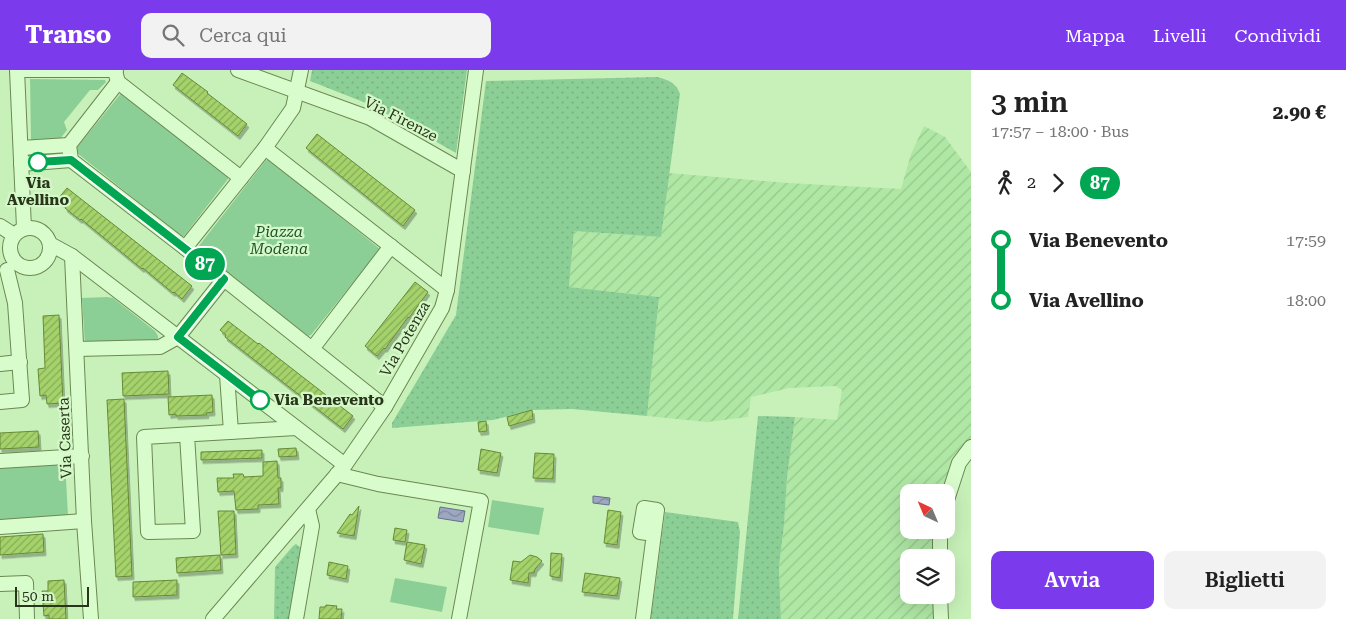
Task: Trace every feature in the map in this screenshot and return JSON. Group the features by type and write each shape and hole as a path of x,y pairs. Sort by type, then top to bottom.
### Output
{"street":[{"path":"0,402 22,400 15,303 7,267 10,248 19,232 21,148 17,70 117,74 242,178"},
{"name":"Via Firenze","path":"238,70 370,118 463,170"},
{"path":"185,248 242,178 293,108 301,70"},
{"name":"Via Potenza","path":"213,619 341,469 384,407 442,308 447,290 476,70"},
{"path":"71,160 69,145 117,74"},
{"path":"21,148 69,145"},
{"path":"265,148 447,290"},
{"path":"21,164 71,160 185,248 384,407"},
{"path":"0,226 19,232 38,229 44,232 50,244 72,256 228,375 296,428 341,469 378,484 481,501 459,619"},
{"path":"7,267 26,268 39,266 48,257 50,244"},
{"path":"312,349 391,246"},
{"name":"Via Caserta","path":"72,256 84,521 91,619"},
{"path":"77,349 160,347 178,337 224,279"},
{"path":"0,364 20,362"},
{"path":"228,375 231,432"},
{"path":"188,435 193,531 148,532 144,438 231,432 296,428"},
{"path":"952,484 959,463 971,447"},
{"path":"0,461 82,456"},
{"path":"296,619 312,526 308,509"},
{"path":"0,527 84,521"},
{"path":"643,619 654,534"},
{"path":"0,584 26,583 27,619"},
{"path":"940,604 941,619"}],"green space":[{"path":"312,70 467,70 456,153 371,105 310,81"},
{"path":"657,77 674,84 680,94 661,237 574,231 569,287 659,297 647,416 572,409 532,410 493,420 392,428 392,423 456,315 486,81"},
{"path":"30,79 105,80 106,82 98,90 90,90 64,122 67,130 60,139 31,140"},
{"name":"Piazza Modena","path":"122,92 229,177 184,236 181,236 75,150"},
{"path":"924,126 945,137 971,172 971,438 953,460 946,484 900,484 900,539 935,539 935,549 900,549 900,604 936,604 936,619 781,619 779,567 795,417 837,420 842,390 836,386 789,388 751,397 748,417 707,422 647,416 659,297 569,287 574,231 661,237 669,173 788,183 901,189 911,154"},
{"name":"Piazza Modena","path":"266,160 270,160 380,249 311,335 308,336 198,250 198,247"},
{"path":"82,298 113,298 155,331 158,339 154,342 85,345"},
{"path":"758,416 795,417 779,567 781,619 738,619"},
{"path":"65,461 68,516 0,520 0,464"},
{"path":"492,500 544,508 539,535 488,527"},
{"path":"665,512 738,522 740,532 733,619 651,619"},
{"path":"296,544 301,548 289,619 274,619 275,567"},
{"path":"395,578 447,587 442,612 390,602"}],"water":[{"path":"593,496 610,498 609,505 593,503"},
{"path":"440,507 465,511 463,522 438,518"}],"building":[{"path":"182,73 247,124 238,136 173,85"},
{"path":"317,134 415,210 403,226 306,148"},
{"path":"67,188 192,286 182,299 65,208 66,206 57,200"},
{"path":"415,282 428,292 385,349 377,356 365,346"},
{"path":"59,315 63,403 47,404 46,395 40,396 38,369 45,368 43,316"},
{"path":"228,321 353,416 343,429 225,337 226,335 220,330"},
{"path":"168,371 169,394 123,396 122,373"},
{"path":"212,395 213,412 206,413 207,415 169,415 168,397"},
{"path":"124,399 132,576 116,577 107,400"},
{"path":"532,410 533,419 509,426 507,417"},
{"path":"486,421 487,431 479,432 478,422"},
{"path":"38,431 39,447 0,449 0,433"},
{"path":"296,448 297,456 279,457 278,449"},
{"path":"481,449 501,453 497,473 478,470"},
{"path":"262,450 262,458 201,460 201,452"},
{"path":"535,453 554,454 553,479 533,478"},
{"path":"277,461 278,478 281,478 281,488 278,488 279,504 258,505 258,509 236,510 234,491 218,492 217,478 234,478 233,474 243,474 244,477 263,476 263,462"},
{"path":"359,506 354,536 337,533 350,514 352,515"},
{"path":"608,510 621,512 617,545 604,543"},
{"path":"218,511 234,511 236,554 221,555"},
{"path":"395,528 407,530 405,542 393,540"},
{"path":"43,534 44,552 0,555 0,537"},
{"path":"407,542 425,545 421,564 404,560"},
{"path":"551,553 562,554 560,578 550,576"},
{"path":"220,555 221,570 177,573 176,558"},
{"path":"530,555 542,561 534,573 529,573 528,583 510,580 513,561 521,562"},
{"path":"329,562 348,566 346,579 327,575"},
{"path":"585,573 620,578 617,596 582,592"},
{"path":"64,580 66,619 49,619 49,615 44,616 42,591 48,591 48,581"},
{"path":"177,580 177,595 133,597 133,582"},
{"path":"326,605 337,606 336,609 342,609 341,619 319,619 320,607 325,607"}],"bus line":[{"name":"87","path":"38,162 71,160 224,279 178,337 260,400"}],"place":[{"name":"Via Avellino","path":"38,162"},
{"name":"Via Benevento","path":"260,400"}]}
